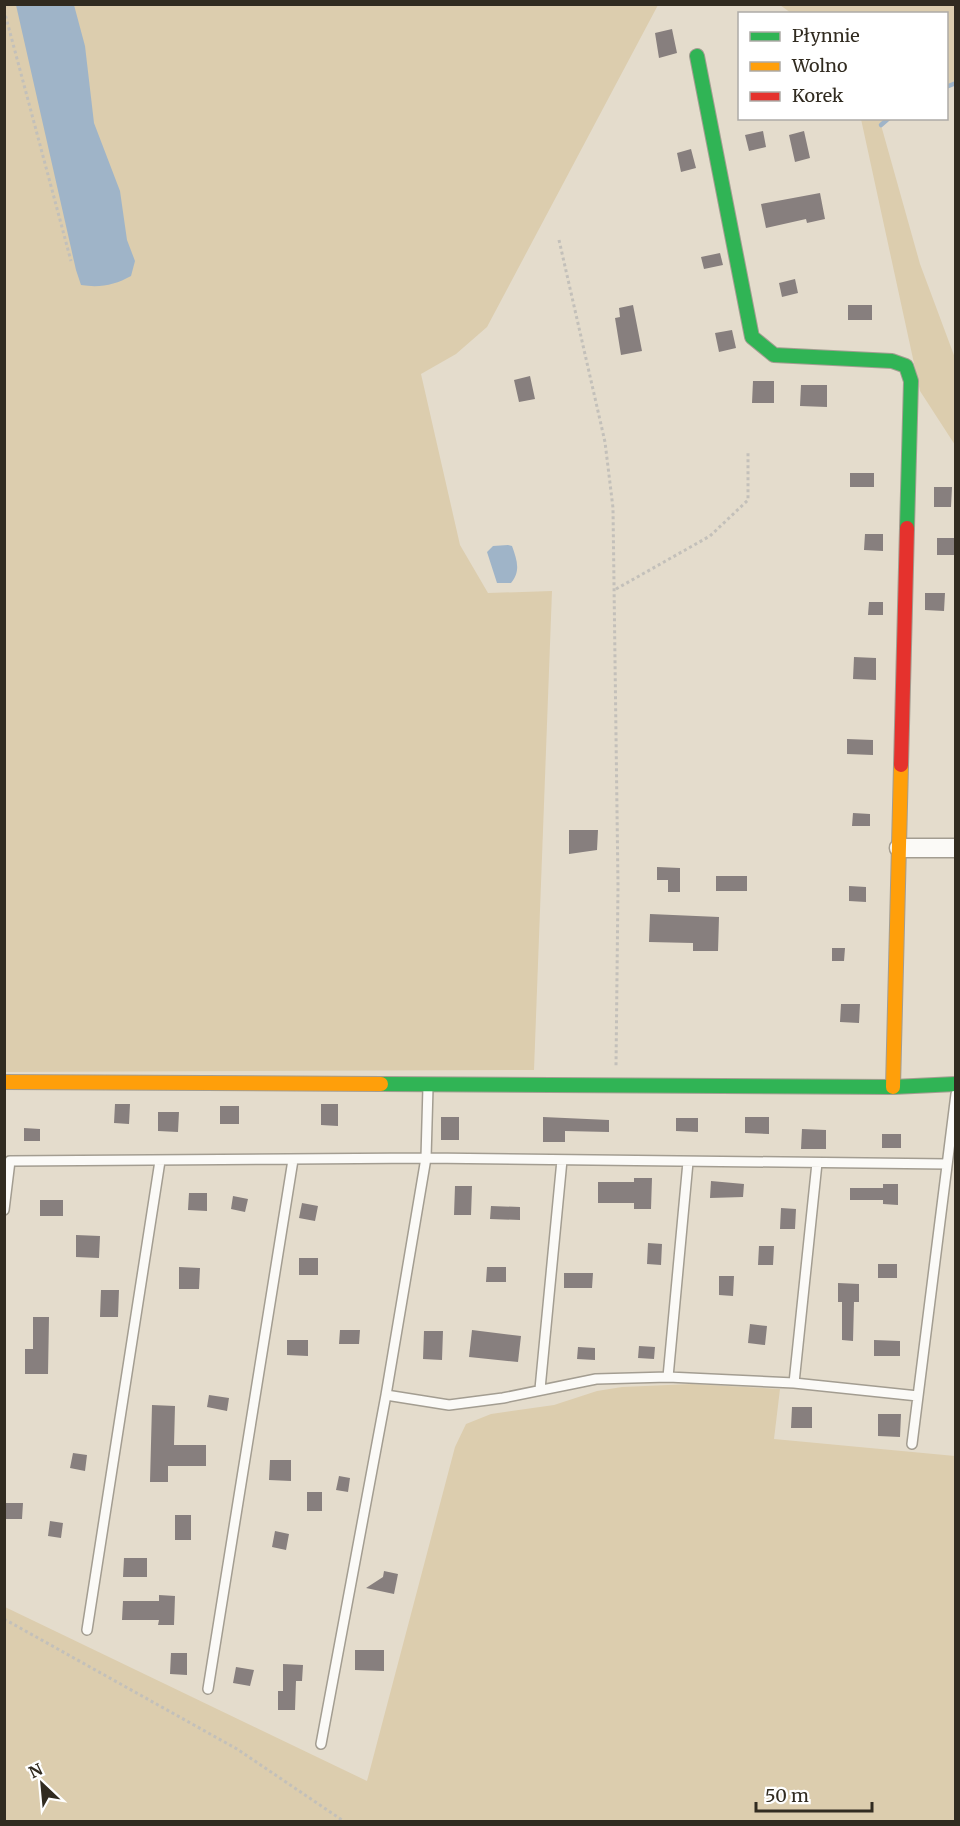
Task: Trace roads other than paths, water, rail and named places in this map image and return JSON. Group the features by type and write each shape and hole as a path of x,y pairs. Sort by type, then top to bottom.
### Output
{"street":[{"path":"697,56 752,337 774,355 892,361 906,366 911,381 893,1087"},
{"path":"899,848 956,848"},
{"path":"4,1082 150,1080 428,1085 615,1084 893,1087 956,1084"}],"lane":[{"path":"321,1744 386,1395 426,1158 428,1085"},
{"path":"912,1444 956,1094"},
{"path":"4,1210 9,1161 426,1158 947,1164"},
{"path":"208,1689 293,1160"},
{"path":"87,1630 160,1161"},
{"path":"540,1389 562,1161"},
{"path":"669,1377 688,1162"},
{"path":"794,1383 817,1163"},
{"path":"386,1395 449,1405 503,1398 596,1379 669,1377 794,1383 918,1396"}],"water":[{"path":"16,5 74,5 85,46 94,123 120,191 127,240 135,261 131,276 119,282 101,286 81,285"},
{"path":"493,546 512,546 515,556 516,574 511,583 497,583 487,552"}],"waterway":[{"path":"948,86 956,83"},
{"path":"881,125 887,120"}]}
